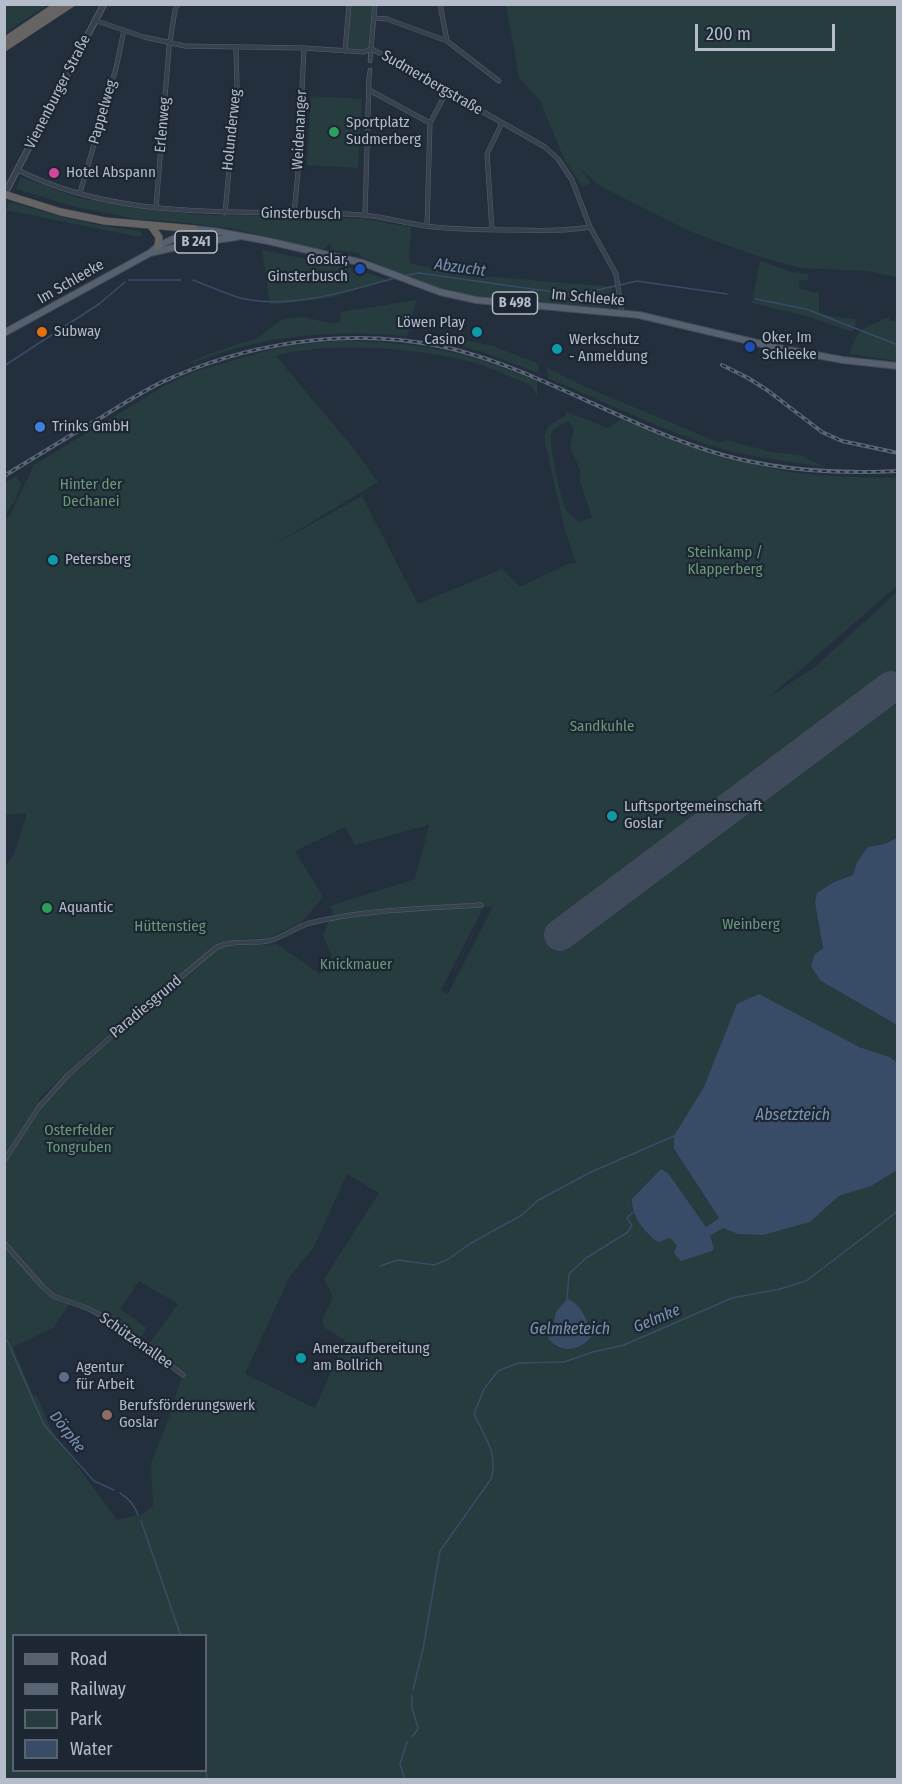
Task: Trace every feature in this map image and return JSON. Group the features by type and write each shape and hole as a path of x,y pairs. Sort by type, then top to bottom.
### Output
{"highway":[{"path":"4,41 59,4"},
{"path":"4,48 71,4"},
{"path":"4,195 61,212 105,221 194,229"},
{"path":"151,226 159,237 158,246"}],"main road":[{"name":"Im Schleeke","path":"4,333 150,253 158,246 194,229 244,236 348,260 440,292 476,300 656,318 783,349 843,360 897,366"},
{"name":"Im Schleeke","path":"150,253 194,243 244,236"}],"street":[{"name":"Vienenburger Straße","path":"4,195 104,4"},
{"name":"Erlenweg","path":"156,207 170,44 178,4"},
{"path":"345,51 349,4"},
{"path":"370,61 375,4"},
{"path":"440,4 447,41"},
{"path":"374,18 387,19 447,41 499,81"},
{"name":"Sudmerbergstraße","path":"94,20 170,44 364,52 370,49 447,91 546,147 558,159 572,180 590,227 618,280 622,313"},
{"name":"Pappelweg","path":"80,193 116,68 124,30"},
{"name":"Holunderweg","path":"225,213 237,85 236,47"},
{"name":"Weidenanger","path":"294,213 304,48"},
{"path":"365,215 370,70"},
{"path":"369,90 430,123"},
{"path":"427,226 430,123 447,91"},
{"path":"492,230 487,154 502,123"},
{"name":"Ginsterbusch","path":"18,170 98,198 200,212 365,215 427,226 492,230 572,230 590,227"},
{"name":"Paradiesgrund","path":"4,1161 39,1107 68,1075 212,950 229,943 271,940 305,925 351,915 394,909 481,904"},
{"name":"Schützenallee","path":"4,1243 53,1296 89,1309 108,1319 183,1375"}],"green space":[{"path":"5,4 47,4 47,5 5,33"},
{"path":"350,5 374,5 369,50 346,48"},
{"path":"506,5 897,5 897,277 867,271 802,268 757,256 689,231 623,198 597,184 579,167 591,183 583,187 565,161 540,101 519,77"},
{"name":"Sportplatz Sudmerberg","path":"311,96 362,99 358,168 307,165"},
{"path":"21,177 79,198 149,209 199,215 365,219 411,227 409,260 412,264 472,275 612,287 615,302 611,308 461,294 402,275 360,256 359,253 331,250 331,243 323,250 235,229 136,219 75,207 16,189"},
{"path":"9,202 70,219 141,231 142,235 139,237 6,210"},
{"path":"262,250 356,269 389,280 329,298 270,305"},
{"path":"760,261 792,272 808,274 808,280 800,280 799,289 819,293 819,312 829,316 855,319 856,324 852,332 810,317 752,303"},
{"path":"416,300 407,336 344,334 302,336 261,342 183,366 203,356 257,338 283,319 305,317 328,323 340,322 341,312"},
{"path":"889,317 890,321 897,321 897,361 849,354 859,333"},
{"path":"450,337 493,346 539,364 538,373 486,353 448,342"},
{"path":"335,341 390,343 427,347 463,355 537,381 537,397 532,386 484,366 447,356 398,350 320,349 276,356 354,449 378,482 270,547 362,496 418,604 502,569 520,587 570,563 576,563 565,530 544,438 548,426 564,417 567,412 608,428 621,419 715,454 789,472 897,478 897,586 769,697 815,667 897,592 897,838 884,844 868,847 857,862 853,875 834,882 815,903 823,948 815,954 821,981 897,1025 897,1063 890,1057 859,1047 704,1087 674,1150 719,1218 706,1227 668,1173 631,1206 649,1236 670,1238 678,1245 714,1248 710,1236 723,1227 738,1234 810,1222 839,1196 870,1186 897,1170 897,1779 5,1779 4,868 14,854 27,813 5,815 4,519 9,517 34,465 166,385 197,371 287,346","holes":["569,421 574,430 570,447 580,470 580,482 592,517 580,522 566,510 561,496 551,440 552,432","429,825 415,879 330,906 334,915 323,936 332,956 320,974 277,944 230,946 223,943 242,939 268,938 301,923 323,897 295,851 345,827 355,845","493,906 448,995 441,990 483,908","205,956 69,1077 41,1108 39,1099 96,1045","347,1174 379,1193 324,1279 333,1297 322,1320 325,1328 345,1340 315,1408 245,1374 290,1276 314,1247","139,1281 178,1304 146,1348 183,1373 151,1463 153,1506 142,1514 117,1520 51,1430 13,1347 53,1328 72,1301 107,1318 139,1341 147,1328 120,1309","553,1322 589,1328 593,1335 565,1349 555,1347 549,1338"]},
{"path":"547,368 581,385 720,443 727,440 771,452 800,455 825,467 746,454 700,442 548,378"},
{"path":"16,476 21,484 15,501 5,514 5,483"}],"water":[{"path":"897,838 897,1025 821,981 811,966 815,954 823,948 815,903 817,893 834,882 853,875 857,862 868,847 884,844"},
{"name":"Absetzteich","path":"759,994 859,1047 890,1057 897,1063 897,1170 871,1186 839,1196 810,1222 763,1235 738,1234 723,1228 710,1236 714,1248 712,1251 681,1261 674,1253 677,1245 670,1238 658,1242 644,1229 636,1218 632,1199 661,1169 668,1173 706,1227 719,1218 674,1149 674,1136 704,1087 737,1004"},
{"name":"Gelmketeich","path":"567,1299 580,1309 593,1335 583,1344 571,1349 559,1347 548,1338 552,1332 556,1312"}],"waterway":[{"name":"Abzucht","path":"403,276 419,273 575,295 637,281 727,294"},
{"name":"Abzucht","path":"193,280 237,297 275,302 316,298 395,278"},
{"name":"Abzucht","path":"129,280 181,280"},
{"name":"Abzucht","path":"4,366 99,304 125,282"},
{"name":"Abzucht","path":"756,299 806,309 898,345"},
{"path":"380,1266 398,1260 434,1265 447,1260 471,1243 522,1215 537,1201 591,1172 674,1136"},
{"name":"Gelmke","path":"413,1690 423,1649 440,1551 491,1479 492,1453 474,1414 484,1389 498,1371 518,1363 564,1362 624,1345 732,1298 780,1289 806,1281 898,1211"},
{"path":"567,1299 569,1274 586,1258 628,1232 632,1225 627,1218 633,1212"},
{"name":"Dörpke","path":"4,1330 6,1335"},
{"name":"Dörpke","path":"7,1340 44,1425 94,1481 114,1490"},
{"name":"Dörpke","path":"120,1493 131,1502 138,1515"},
{"name":"Dörpke","path":"141,1521 180,1634"},
{"name":"Gelmke","path":"412,1695 412,1707 418,1729 412,1737"},
{"name":"Gelmke","path":"405,1780 400,1764 407,1742"},
{"name":"Dörpke","path":"206,1772 207,1780"}],"runway":[{"path":"560,935 891,687"}],"railway":[{"path":"4,476 145,391 193,369 226,358 296,342 368,338 404,340 439,346 489,360 538,379 652,430 723,455 788,468 854,472 898,471"},
{"path":"722,365 767,390 822,432 842,441 898,453"}],"place":[{"name":"Sportplatz Sudmerberg","path":"334,132"},
{"name":"Hotel Abspann","path":"54,173"},
{"name":"Goslar, Ginsterbusch","path":"360,269"},
{"name":"Subway","path":"42,332"},
{"name":"Löwen Play Casino","path":"477,332"},
{"name":"Oker, Im Schleeke","path":"750,347"},
{"name":"Werkschutz - Anmeldung","path":"557,349"},
{"name":"Trinks GmbH","path":"40,427"},
{"name":"Petersberg","path":"53,560"},
{"name":"Luftsportgemeinschaft Goslar","path":"612,816"},
{"name":"Aquantic","path":"47,908"},
{"name":"Amerzaufbereitung am Bollrich","path":"301,1358"},
{"name":"Agentur für Arbeit","path":"64,1377"},
{"name":"Berufsförderungswerk Goslar","path":"107,1415"}],"park label":[{"name":"Hinter der Dechanei","path":"91,494"},
{"name":"Steinkamp / Klapperberg","path":"725,562"},
{"name":"Sandkuhle","path":"602,727"},
{"name":"Weinberg","path":"751,925"},
{"name":"Hüttenstieg","path":"170,927"},
{"name":"Knickmauer","path":"356,965"},
{"name":"Osterfelder Tongruben","path":"79,1140"}]}
